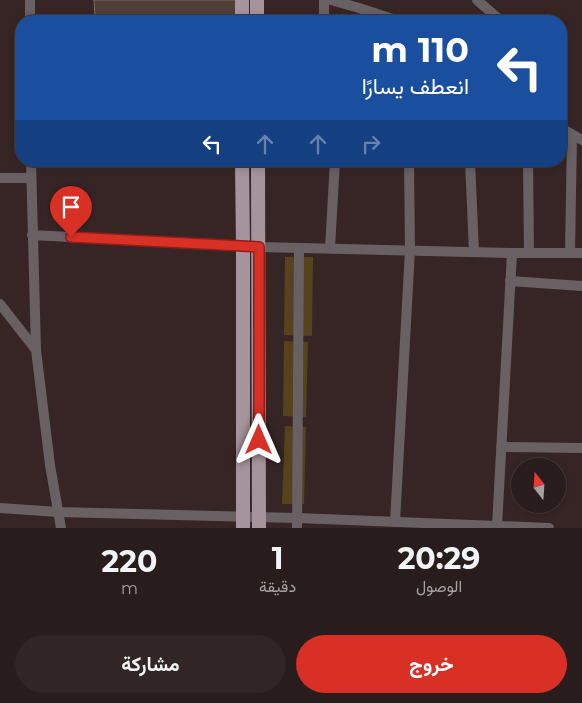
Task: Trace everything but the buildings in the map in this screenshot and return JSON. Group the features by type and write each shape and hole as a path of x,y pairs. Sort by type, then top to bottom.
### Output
{"main road":[{"path":"242,0 242,15"},
{"path":"257,0 257,15"},
{"path":"242,167 244,522"},
{"path":"258,167 259,522"}],"street":[{"path":"30,0 30,15"},
{"path":"324,0 324,15"},
{"path":"331,0 381,15"},
{"path":"477,0 494,15"},
{"path":"567,132 582,140"},
{"path":"570,253 572,135"},
{"path":"31,167 36,350 60,528"},
{"path":"330,248 335,167"},
{"path":"395,522 410,250 409,167"},
{"path":"470,167 474,252"},
{"path":"528,167 529,253"},
{"path":"0,178 30,178"},
{"path":"32,234 259,247 582,253"},
{"path":"298,248 298,523"},
{"path":"497,526 512,253"},
{"path":"510,281 582,286"},
{"path":"0,304 36,350"},
{"path":"501,447 582,448"},
{"path":"0,508 244,522 395,522 549,528"}],"shaded area":[{"path":"285,257 313,257 312,336 284,335"},
{"path":"284,341 308,342 306,417 283,416"},
{"path":"285,426 306,427 304,504 282,504"}],"route":[{"path":"71,237 259,247 259,440"}]}
